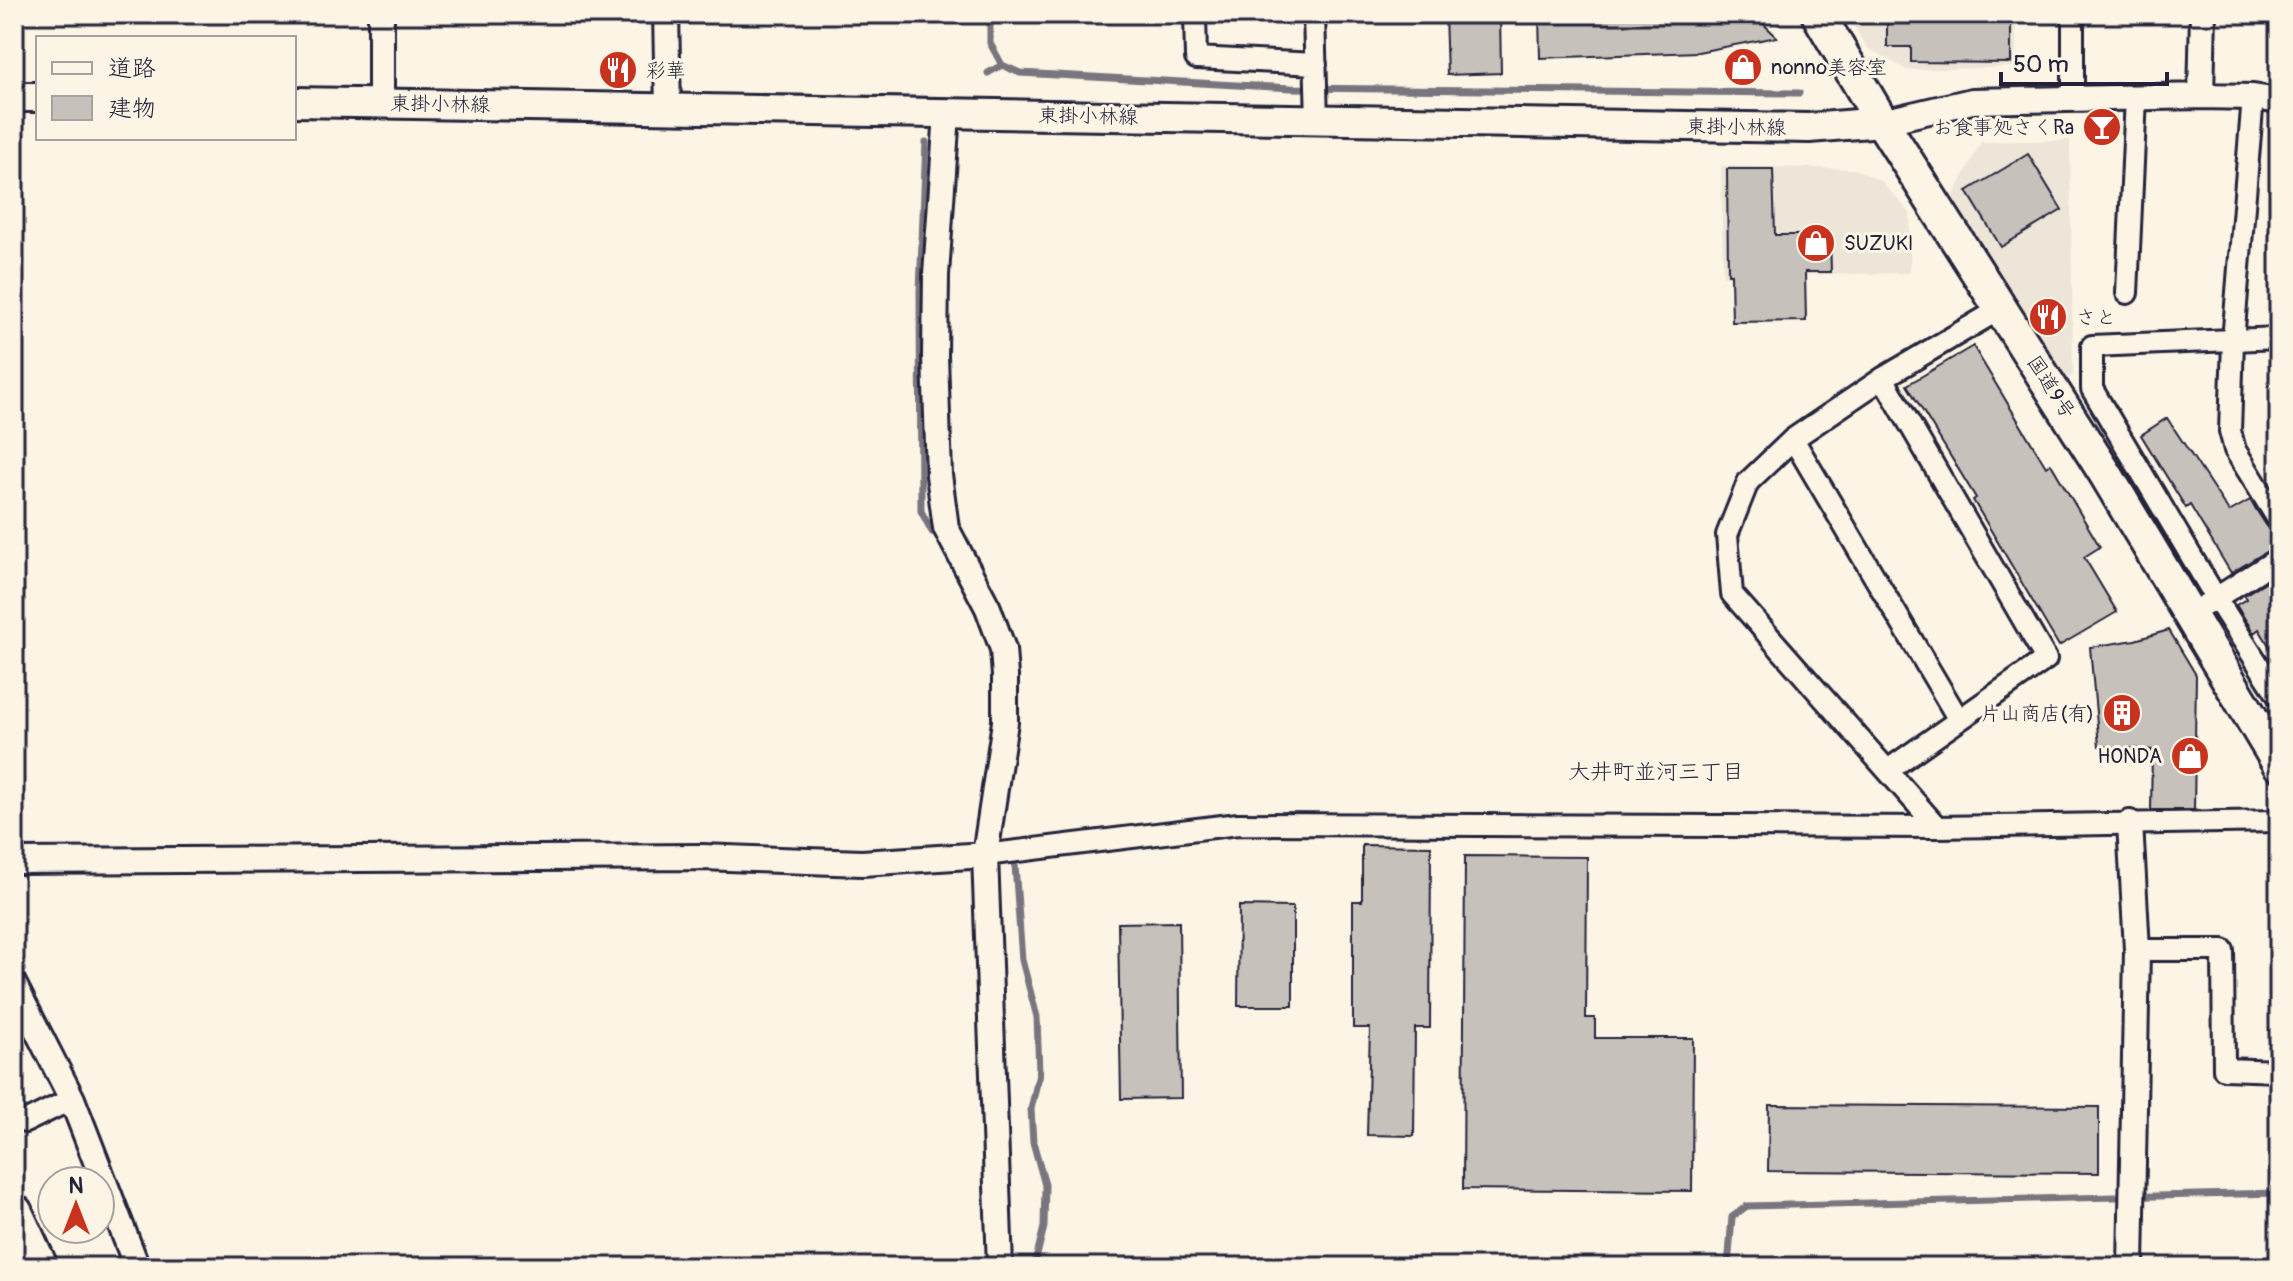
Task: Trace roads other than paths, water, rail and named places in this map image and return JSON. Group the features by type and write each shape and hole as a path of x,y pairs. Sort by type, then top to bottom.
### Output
{"highway":[{"name":"国道9号","path":"1818,14 1882,122 2105,473 2279,764"},
{"path":"14,1213 39,1267"}],"main road":[{"path":"14,97 36,97"},
{"name":"東掛小林線","path":"296,102 1809,128 1882,122"}],"street":[{"path":"381,14 381,103"},
{"path":"666,14 668,109"},
{"path":"1195,14 1196,58 1316,64"},
{"path":"1314,14 1317,121"},
{"path":"2073,14 2073,98"},
{"path":"2201,96 2203,14"},
{"path":"1882,122 1972,101 2201,96 2279,101"},
{"path":"2127,293 2136,97"},
{"path":"2253,97 2233,341 2230,431 2235,450 2279,521"},
{"path":"947,113 936,275 939,475 946,528 988,608 1003,649 1005,676 1005,722 985,855 1000,1267"},
{"path":"1937,827 1732,594 1727,535 1748,482 1793,439 1883,378 2000,309"},
{"path":"2279,338 2092,346 2092,389 2216,598 2279,697"},
{"path":"1883,378 2046,659 1888,770"},
{"path":"1793,439 1959,720"},
{"path":"2189,616 2279,558"},
{"path":"14,861 702,857 862,863 985,855 1238,824 1937,827 2279,821"},
{"path":"2130,823 2137,950 2131,1267"},
{"path":"2137,950 2223,950 2224,1069 2279,1071"},
{"path":"14,985 72,1099 137,1267"},
{"path":"25,1122 72,1099"}],"waterway":[{"path":"990,14 990,43 1002,65 1020,73 1291,88 1799,93"},
{"path":"988,73 1002,65"},
{"path":"926,142 920,291 921,511 932,532"},
{"path":"1015,865 1022,960 1037,1017 1039,1074 1031,1109 1033,1142 1045,1185 1044,1227 1034,1267"},
{"path":"1728,1267 1732,1217 1747,1206 2279,1193"}],"place":[{"name":"nonno美容室","path":"1743,67"},
{"name":"彩華","path":"618,70"},
{"name":"お食事処さくRa","path":"2102,127"},
{"name":"SUZUKI","path":"1816,243"},
{"name":"さと","path":"2048,317"},
{"name":"片山商店(有)","path":"2122,713"},
{"name":"HONDA","path":"2190,756"}],"district":[{"name":"大井町並河三丁目","path":"1656,772"}]}
